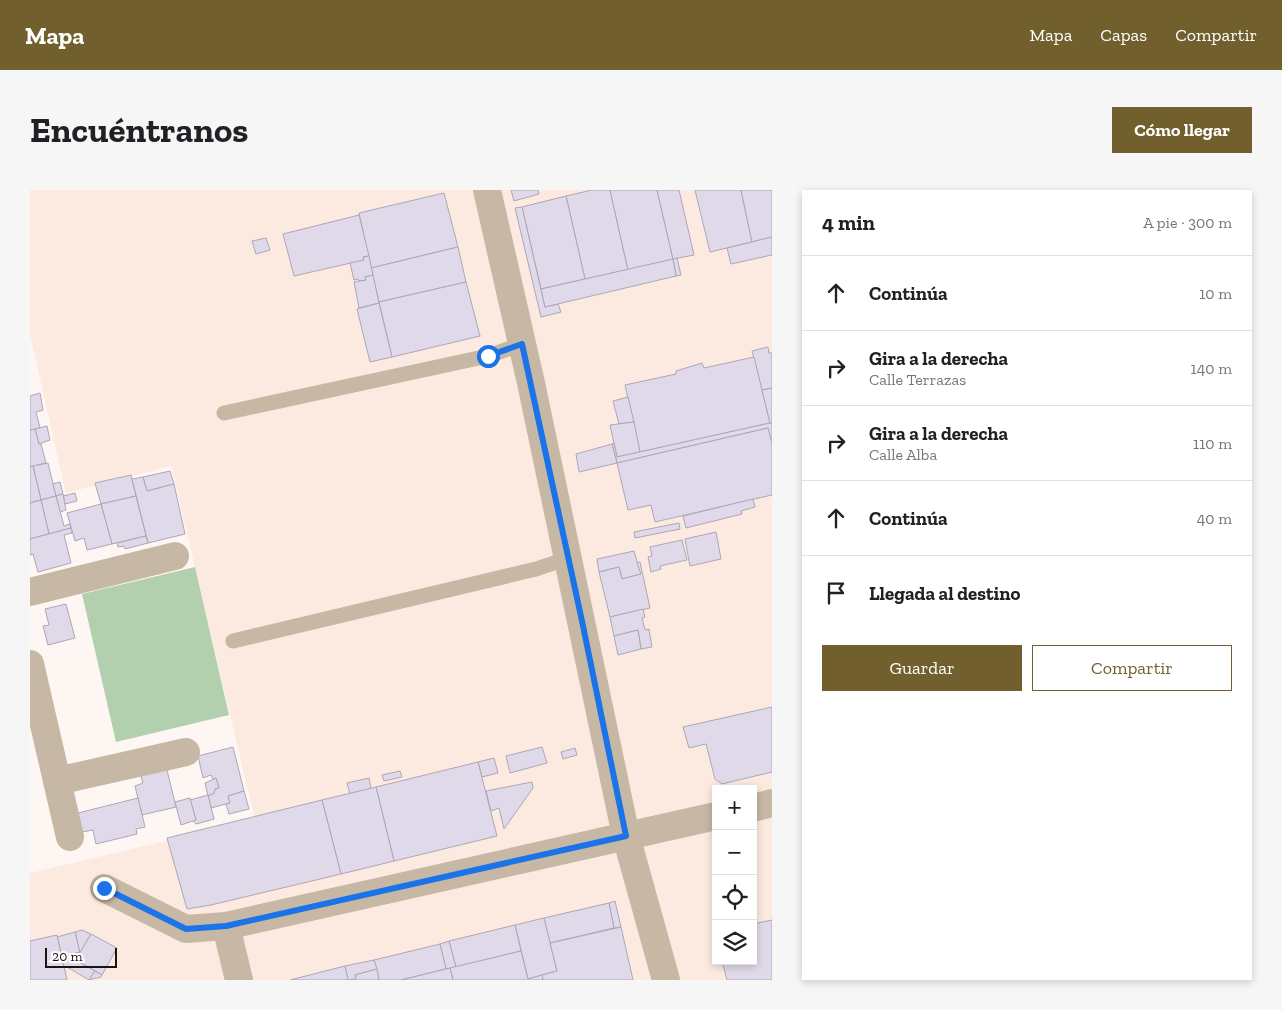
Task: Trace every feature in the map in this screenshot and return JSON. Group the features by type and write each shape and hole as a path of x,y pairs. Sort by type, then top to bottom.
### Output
{"street":[{"path":"487,190 569,558 626,836 666,980"},
{"path":"30,592 175,556"},
{"path":"30,664 70,837"},
{"path":"57,781 186,752"},
{"path":"757,807 772,803"},
{"path":"104,888 186,929 226,926 712,817"},
{"path":"226,926 239,980"}],"lane":[{"path":"224,413 488,356 522,344"},
{"path":"233,641 536,569 569,558"}],"shaded area":[{"path":"30,190 772,190 772,980 30,980 30,873 255,820 171,466 66,493 30,335"}],"green space":[{"path":"195,567 229,715 116,742 82,594"}],"building":[{"path":"511,190 538,190 539,194 514,201"},
{"path":"592,190 610,190 628,270 585,279 566,196"},
{"path":"610,190 657,190 673,259 628,270"},
{"path":"657,190 679,190 694,255 673,259"},
{"path":"695,190 741,190 752,242 710,252"},
{"path":"741,190 772,190 772,237 752,242"},
{"path":"444,193 458,247 371,268 359,213"},
{"path":"566,196 585,279 541,289 522,207"},
{"path":"522,207 545,307 558,304 561,312 541,317 515,208"},
{"path":"359,215 369,256 363,257 364,260 294,276 283,234"},
{"path":"772,237 772,255 731,264 727,248"},
{"path":"266,238 270,250 256,254 252,241"},
{"path":"458,247 466,282 379,302 371,268"},
{"path":"369,256 373,275 365,277 366,280 354,280 350,263 364,260 363,257"},
{"path":"677,258 681,275 676,276 673,259"},
{"path":"673,259 676,276 545,307 541,289"},
{"path":"373,275 379,303 359,308 354,282 366,280 365,277"},
{"path":"466,282 480,336 392,357 379,302"},
{"path":"379,303 392,357 370,362 357,309"},
{"path":"768,347 769,353 772,353 772,388 762,390 752,351"},
{"path":"754,357 770,423 640,452 625,385 676,374 676,371 702,363 704,368"},
{"path":"772,388 772,423 770,423 762,390"},
{"path":"40,393 43,410 36,412 40,428 30,430 30,396"},
{"path":"628,397 634,422 619,424 613,401"},
{"path":"634,422 640,452 617,457 610,425"},
{"path":"772,423 772,443 768,428 617,463 612,444 614,443 617,457"},
{"path":"47,426 50,440 39,444 35,429"},
{"path":"768,428 772,443 772,495 655,522 651,505 628,510 617,463"},
{"path":"35,429 46,463 30,467 30,430"},
{"path":"612,444 617,463 579,472 576,454"},
{"path":"48,463 56,496 41,500 33,466"},
{"path":"33,466 41,500 30,503 30,467"},
{"path":"170,471 174,484 147,491 143,477"},
{"path":"131,475 136,496 101,504 95,483"},
{"path":"143,477 147,491 174,484 185,534 148,543 132,479"},
{"path":"60,482 63,494 56,496 53,484"},
{"path":"75,493 77,501 65,504 63,496"},
{"path":"63,494 66,510 60,512 56,496"},
{"path":"56,496 64,526 70,524 71,528 49,534 41,500"},
{"path":"136,496 146,536 112,544 101,504"},
{"path":"753,499 755,507 741,511 742,514 686,528 683,516"},
{"path":"41,500 49,534 30,539 30,503"},
{"path":"101,504 112,544 87,550 84,538 75,541 67,513"},
{"path":"679,523 680,529 635,538 634,532"},
{"path":"71,528 72,533 64,535 71,563 38,572 33,554 30,555 30,539"},
{"path":"716,532 721,559 690,566 685,539"},
{"path":"146,536 148,543 125,549 124,546 118,547 117,543"},
{"path":"682,540 687,560 660,566 661,569 651,572 648,557 652,556 650,547"},
{"path":"634,551 641,574 622,579 619,567 599,572 597,559"},
{"path":"640,562 650,608 610,617 599,572 619,567 622,579 641,574 637,563"},
{"path":"66,604 75,638 48,645 43,626 49,625 45,609"},
{"path":"643,609 645,617 642,618 645,630 649,629 652,647 641,649 638,630 614,636 610,617"},
{"path":"638,630 641,649 618,655 614,636"},
{"path":"772,707 772,772 722,784 715,779 706,744 689,748 683,727"},
{"path":"233,747 244,791 228,796 230,803 211,808 208,796 214,793 215,789 219,788 216,778 213,779 211,775 203,778 198,756"},
{"path":"542,747 547,763 510,773 506,756"},
{"path":"575,748 577,755 563,759 561,752"},
{"path":"494,758 498,773 482,777 478,762"},
{"path":"478,762 497,836 394,861 376,787"},
{"path":"166,766 176,807 142,815 135,786 143,783 140,773"},
{"path":"400,771 402,777 384,781 382,775"},
{"path":"216,778 219,788 215,789 214,793 208,796 205,783"},
{"path":"369,778 371,789 350,794 347,783"},
{"path":"532,782 533,788 504,829 499,808 491,811 486,791"},
{"path":"376,787 394,861 341,874 322,800"},
{"path":"244,791 249,809 229,814 226,804 230,803 228,796"},
{"path":"208,795 214,819 196,824 193,821 196,820 190,800"},
{"path":"138,798 145,827 136,829 137,834 96,844 93,830 82,832 78,813"},
{"path":"190,798 196,820 181,825 175,802"},
{"path":"322,800 341,874 187,909 167,838"},
{"path":"615,901 621,927 614,928 609,903"},
{"path":"609,903 614,928 550,943 544,918"},
{"path":"544,918 557,971 528,979 515,925"},
{"path":"772,920 772,980 727,980 723,965 757,965 757,923"},
{"path":"515,925 521,951 456,967 449,941"},
{"path":"621,927 633,980 543,980 542,975 557,971 550,943"},
{"path":"82,930 91,934 80,953 75,932"},
{"path":"75,932 80,953 62,957 57,937"},
{"path":"91,934 117,948 102,975 81,963 79,954"},
{"path":"57,935 67,980 30,980 30,941"},
{"path":"449,941 456,967 446,969 440,944"},
{"path":"440,944 446,969 401,980 379,980 374,960"},
{"path":"521,951 528,979 542,975 543,980 453,980 450,968"},
{"path":"79,952 81,963 95,971 89,980 67,967 64,968 62,957"},
{"path":"374,960 377,969 355,975 356,979 348,980 345,966"},
{"path":"345,966 348,980 290,980"},
{"path":"450,968 453,980 401,980 446,969"},
{"path":"377,969 379,980 352,980 356,979 355,975"},
{"path":"95,971 102,975 101,977 89,980"}],"route":[{"path":"104,888 186,929 226,926 626,836 522,344 488,356"}]}
